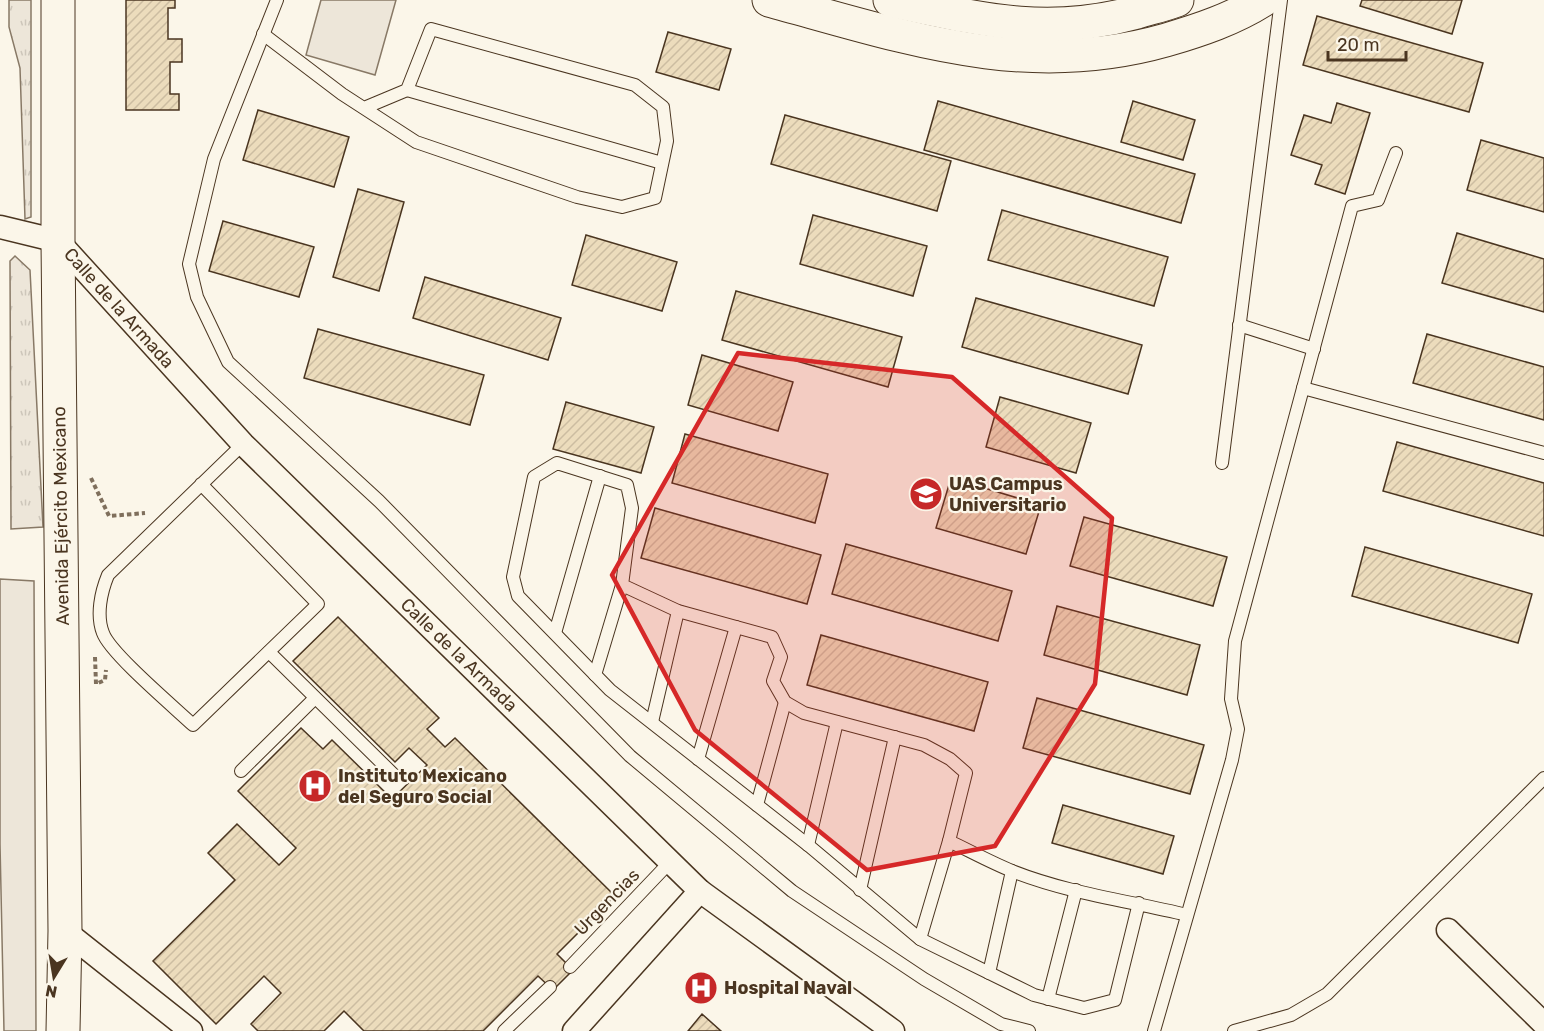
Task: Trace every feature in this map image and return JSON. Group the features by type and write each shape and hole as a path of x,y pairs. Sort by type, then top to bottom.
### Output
{"main road":[{"name":"Avenida Ejército Mexicano","path":"58,0 58,241 65,931 63,1031"},
{"path":"769,0 924,42 996,55 1058,58 1130,50 1152,44 1240,14 1263,0"},
{"path":"890,0 991,22 1050,26 1106,20 1177,0"}],"street":[{"path":"0,227 58,241"},
{"name":"Calle de la Armada","path":"58,241 243,444 700,891 893,1031"},
{"path":"574,1031 700,891"},
{"path":"1448,930 1544,1024"},
{"path":"65,931 191,1031"}],"lane":[{"path":"277,0 213,159 189,264 197,297 228,362 379,501 630,756 792,891 924,980 1001,1024 1029,1031"},
{"path":"1222,463 1281,0"},
{"path":"263,34 364,108 416,142 577,197 622,207 655,198 667,141 663,107 634,85 431,29 407,90"},
{"path":"364,108 407,90 662,163"},
{"path":"1154,1031 1232,760 1238,729 1231,699 1235,641 1352,206 1378,200 1396,153"},
{"path":"1239,325 1314,349"},
{"path":"1303,388 1544,453"},
{"path":"201,484 318,604 193,725 115,651 103,635 100,605 108,574 201,484 243,444"},
{"path":"595,675 622,585 632,508 627,485 557,463 534,477 513,578 518,596 595,675 808,845 920,939 1034,995 1084,1008 1115,1000 1139,903"},
{"path":"555,633 600,476"},
{"path":"622,585 678,611 772,637 781,657 773,681 785,702 804,712 924,745 950,759 966,773 920,939"},
{"path":"652,722 678,611"},
{"path":"698,759 736,627"},
{"path":"269,652 314,699 393,774"},
{"path":"241,771 314,699"},
{"path":"757,805 785,702"},
{"path":"808,845 837,722"},
{"path":"860,890 895,737"},
{"path":"1234,1031 1291,1015 1328,994 1544,778"},
{"path":"949,841 1012,871 1076,890 1187,915"},
{"name":"Urgencias","path":"570,967 670,862"},
{"path":"989,973 1012,871"},
{"path":"1048,999 1076,890"},
{"path":"504,1031 550,987"}],"path":[{"path":"90,477 109,516 125,513 170,514"}],"highlighted area":[{"path":"738,353 952,377 1112,518 1095,684 995,846 867,870 695,730 612,575"}],"green space":[{"path":"9,0 31,0 31,217 25,219 20,68 9,27"},
{"path":"321,0 396,0 375,75 306,55"},
{"path":"15,256 30,270 43,527 11,529 10,261"},
{"path":"0,579 34,581 36,1031 4,1031 0,844"}],"building":[{"path":"126,0 175,0 175,8 168,8 168,39 182,39 182,62 170,62 170,94 179,94 179,110 126,110"},
{"path":"1362,0 1462,0 1452,34 1360,6"},
{"path":"1317,16 1483,63 1469,112 1303,65"},
{"path":"668,32 731,49 719,90 656,72"},
{"path":"938,101 1195,174 1181,223 924,150"},
{"path":"1133,101 1195,120 1183,160 1121,142"},
{"path":"1337,103 1370,113 1345,194 1315,184 1322,165 1291,155 1304,115 1331,123"},
{"path":"258,110 349,137 334,187 243,160"},
{"path":"785,115 951,161 937,211 771,164"},
{"path":"1481,140 1544,158 1544,212 1467,190"},
{"path":"358,189 404,202 379,291 333,277"},
{"path":"1002,210 1168,257 1154,306 988,260"},
{"path":"813,215 927,246 913,296 800,264"},
{"path":"223,221 314,247 299,297 209,271"},
{"path":"1457,233 1544,259 1544,312 1442,283"},
{"path":"586,235 677,262 662,311 572,285"},
{"path":"425,277 561,318 548,360 413,318"},
{"path":"736,291 902,337 888,387 722,340"},
{"path":"976,298 1142,345 1128,394 962,347"},
{"path":"318,329 484,375 470,425 304,378"},
{"path":"1427,334 1544,367 1544,420 1413,383"},
{"path":"702,355 793,382 778,431 688,405"},
{"path":"1000,397 1091,423 1076,473 986,447"},
{"path":"566,402 654,427 641,473 553,449"},
{"path":"685,434 828,474 815,523 672,483"},
{"path":"1397,442 1544,483 1544,536 1383,491"},
{"path":"951,478 1041,505 1026,554 936,528"},
{"path":"655,508 821,555 807,604 641,558"},
{"path":"1084,517 1227,557 1213,606 1070,566"},
{"path":"846,544 1012,591 998,641 832,594"},
{"path":"1365,547 1532,594 1518,643 1352,596"},
{"path":"1057,606 1200,645 1187,695 1044,655"},
{"path":"338,617 439,718 427,729 445,747 455,738 615,896 557,954 573,970 553,990 538,976 483,1031 364,1031 344,1011 324,1031 258,1031 251,1024 281,993 264,976 216,1024 153,961 235,880 208,853 237,824 279,865 296,848 238,791 301,728 323,749 332,740 392,799 427,765 409,748 395,762 293,661"},
{"path":"821,635 988,682 974,731 807,685"},
{"path":"1037,698 1204,745 1190,794 1023,748"},
{"path":"1063,805 1174,836 1163,874 1052,843"},
{"path":"702,1014 721,1031 688,1031"}],"place":[{"name":"UAS Campus Universitario","path":"926,494"},
{"name":"Instituto Mexicano del Seguro Social","path":"315,786"},
{"name":"Hospital Naval","path":"701,988"}]}
